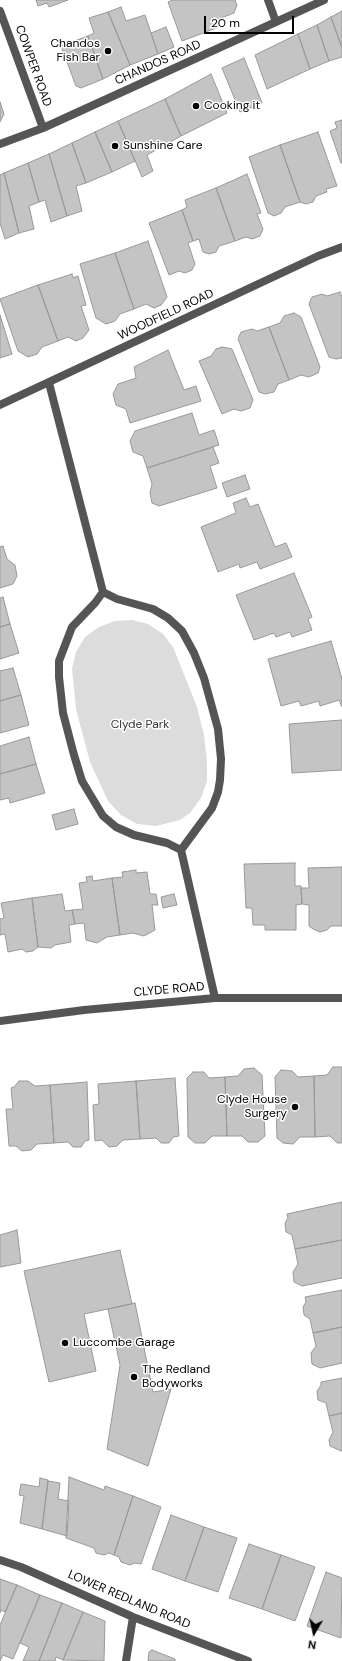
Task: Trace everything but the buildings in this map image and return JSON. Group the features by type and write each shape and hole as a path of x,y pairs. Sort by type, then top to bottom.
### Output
{"street":[{"path":"268,0 276,22"},
{"name":"CHANDOS ROAD","path":"0,144 43,128 324,0"},
{"name":"COWPER ROAD","path":"0,11 43,128"},
{"name":"WOODFIELD ROAD","path":"0,405 318,256 342,247"},
{"path":"49,383 103,592 96,603 72,627 59,661 59,677 63,713 74,755 82,780 103,816 116,827 134,835 167,843 181,850"},
{"path":"103,592 153,609 168,618 185,637 194,653 204,678 218,729 221,759 220,780 218,792 212,808 181,850 215,998"},
{"name":"CLYDE ROAD","path":"0,1021 84,1010 215,998 342,998"},
{"name":"LOWER REDLAND ROAD","path":"0,1560 21,1567 133,1617 248,1661"},
{"path":"126,1661 133,1617"}],"green space":[{"name":"Clyde Park","path":"132,620 148,624 163,634 173,647 197,707 204,735 207,762 207,781 201,798 190,813 180,820 156,826 137,824 121,815 108,801 90,762 76,709 72,669 76,652 85,637 99,627 115,621"}],"place":[{"name":"Chandos Fish Bar","path":"108,51"},
{"name":"Cooking it","path":"196,106"},
{"name":"Sunshine Care","path":"115,146"},
{"name":"Clyde House Surgery","path":"295,1107"},
{"name":"Luccombe Garage","path":"65,1343"},
{"name":"The Redland Bodyworks","path":"134,1377"}]}
